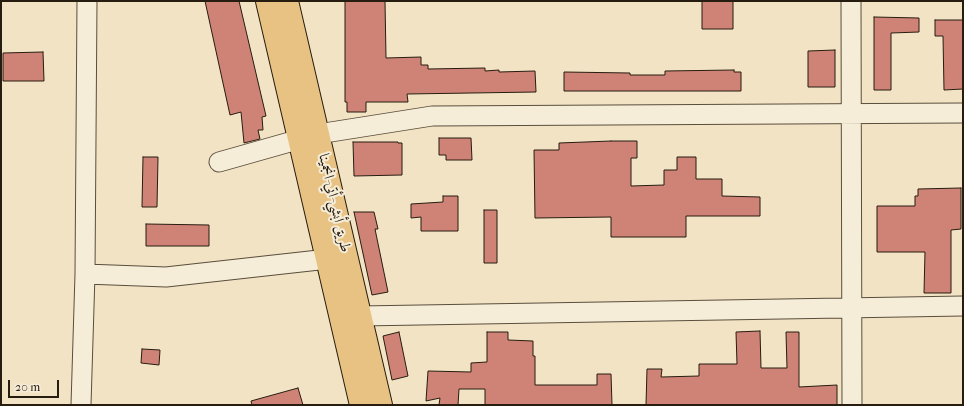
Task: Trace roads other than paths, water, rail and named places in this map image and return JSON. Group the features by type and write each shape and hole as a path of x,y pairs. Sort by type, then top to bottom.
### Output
{"highway":[{"path":"267,1 309,136 328,259 361,405"},
{"name":"طريق أبشي-أتي-انجمينا","path":"287,1 309,136 360,316 381,405"}],"street":[{"path":"81,405 85,274 87,1"},
{"path":"851,1 850,308 852,405"},
{"path":"219,162 309,136 432,116 963,113"},
{"path":"85,274 166,277 328,259"},
{"path":"360,316 963,306"}]}
